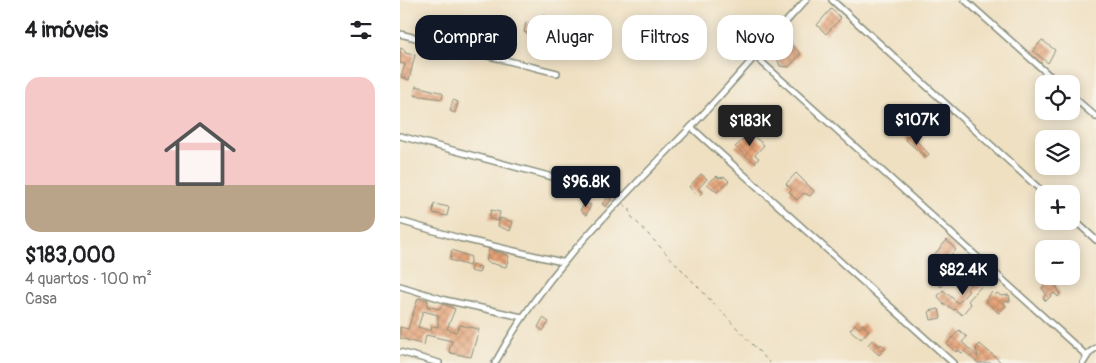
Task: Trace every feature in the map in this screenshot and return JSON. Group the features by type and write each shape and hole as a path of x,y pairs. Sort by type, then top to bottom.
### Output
{"street":[{"path":"792,15 806,0"},
{"path":"832,0 1035,185"},
{"path":"965,0 1049,75"},
{"path":"400,34 557,73"},
{"path":"495,363 522,317 562,262 691,127 751,60"},
{"path":"759,60 1086,356"},
{"path":"1080,103 1096,117"},
{"path":"691,127 953,363"},
{"path":"400,136 623,196"},
{"path":"400,221 459,238 562,262"},
{"path":"1080,225 1096,240"},
{"path":"400,286 445,300 522,317"},
{"path":"1084,363 1086,356 1096,348"},
{"path":"400,352 439,363"}],"path":[{"path":"618,202 630,209 630,215 770,363"}],"building":[{"path":"831,9 841,18 826,34 817,25"},
{"path":"526,22 527,33 524,32"},
{"path":"1042,40 1055,50 1048,63 1033,51"},
{"path":"793,47 801,54 789,67 780,66 778,60 793,60"},
{"path":"400,48 405,50 405,53 415,55 409,80 401,77 405,64 400,63"},
{"path":"416,86 440,92 443,94 442,99 414,95"},
{"path":"453,100 458,102 455,113 450,111"},
{"path":"750,133 764,145 755,155 759,158 755,163 735,147"},
{"path":"910,134 929,154 926,158 905,139"},
{"path":"796,173 814,191 810,196 804,193 797,200 789,192 792,190 786,184"},
{"path":"701,174 707,179 698,189 702,192 699,196 689,187"},
{"path":"717,176 719,178 725,177 729,181 717,192 707,184"},
{"path":"608,197 612,199 606,207 602,204"},
{"path":"585,203 591,205 586,215 580,210"},
{"path":"434,204 449,207 447,216 433,213"},
{"path":"491,210 500,212 498,221 489,219"},
{"path":"500,218 513,222 510,231 498,226"},
{"path":"947,240 956,250 943,262 939,258 937,261 932,257"},
{"path":"489,249 509,256 506,267 486,262"},
{"path":"452,250 471,257 469,266 450,260"},
{"path":"472,265 481,267 479,273 470,271"},
{"path":"932,270 947,281 941,287 928,274"},
{"path":"974,274 986,281 968,301 971,304 962,315 955,309 944,305 938,296 943,290 958,303 969,291 967,289 973,281 970,278"},
{"path":"1044,285 1056,285 1060,294 1058,297 1054,293 1046,301 1043,298 1046,294 1042,288"},
{"path":"992,292 995,295 997,293 1001,296 1009,295 1010,301 1003,302 1006,306 999,313 985,301"},
{"path":"418,298 428,300 427,306 439,309 443,304 455,309 447,329 456,332 460,325 479,329 471,357 451,353 449,351 452,341 426,335 424,345 400,338 400,327 408,329","holes":["423,311 438,315 438,327 432,326 431,331 418,327"]},
{"path":"939,309 941,318 931,320 929,311"},
{"path":"543,318 549,322 543,331 538,327"},
{"path":"855,324 859,328 863,324 869,330 861,339 850,330"},
{"path":"959,330 967,337 962,342 978,357 976,348 980,344 1002,363 978,363 964,351 962,353 958,350 956,352 947,344"},
{"path":"872,340 886,348 879,355 868,345"}]}
